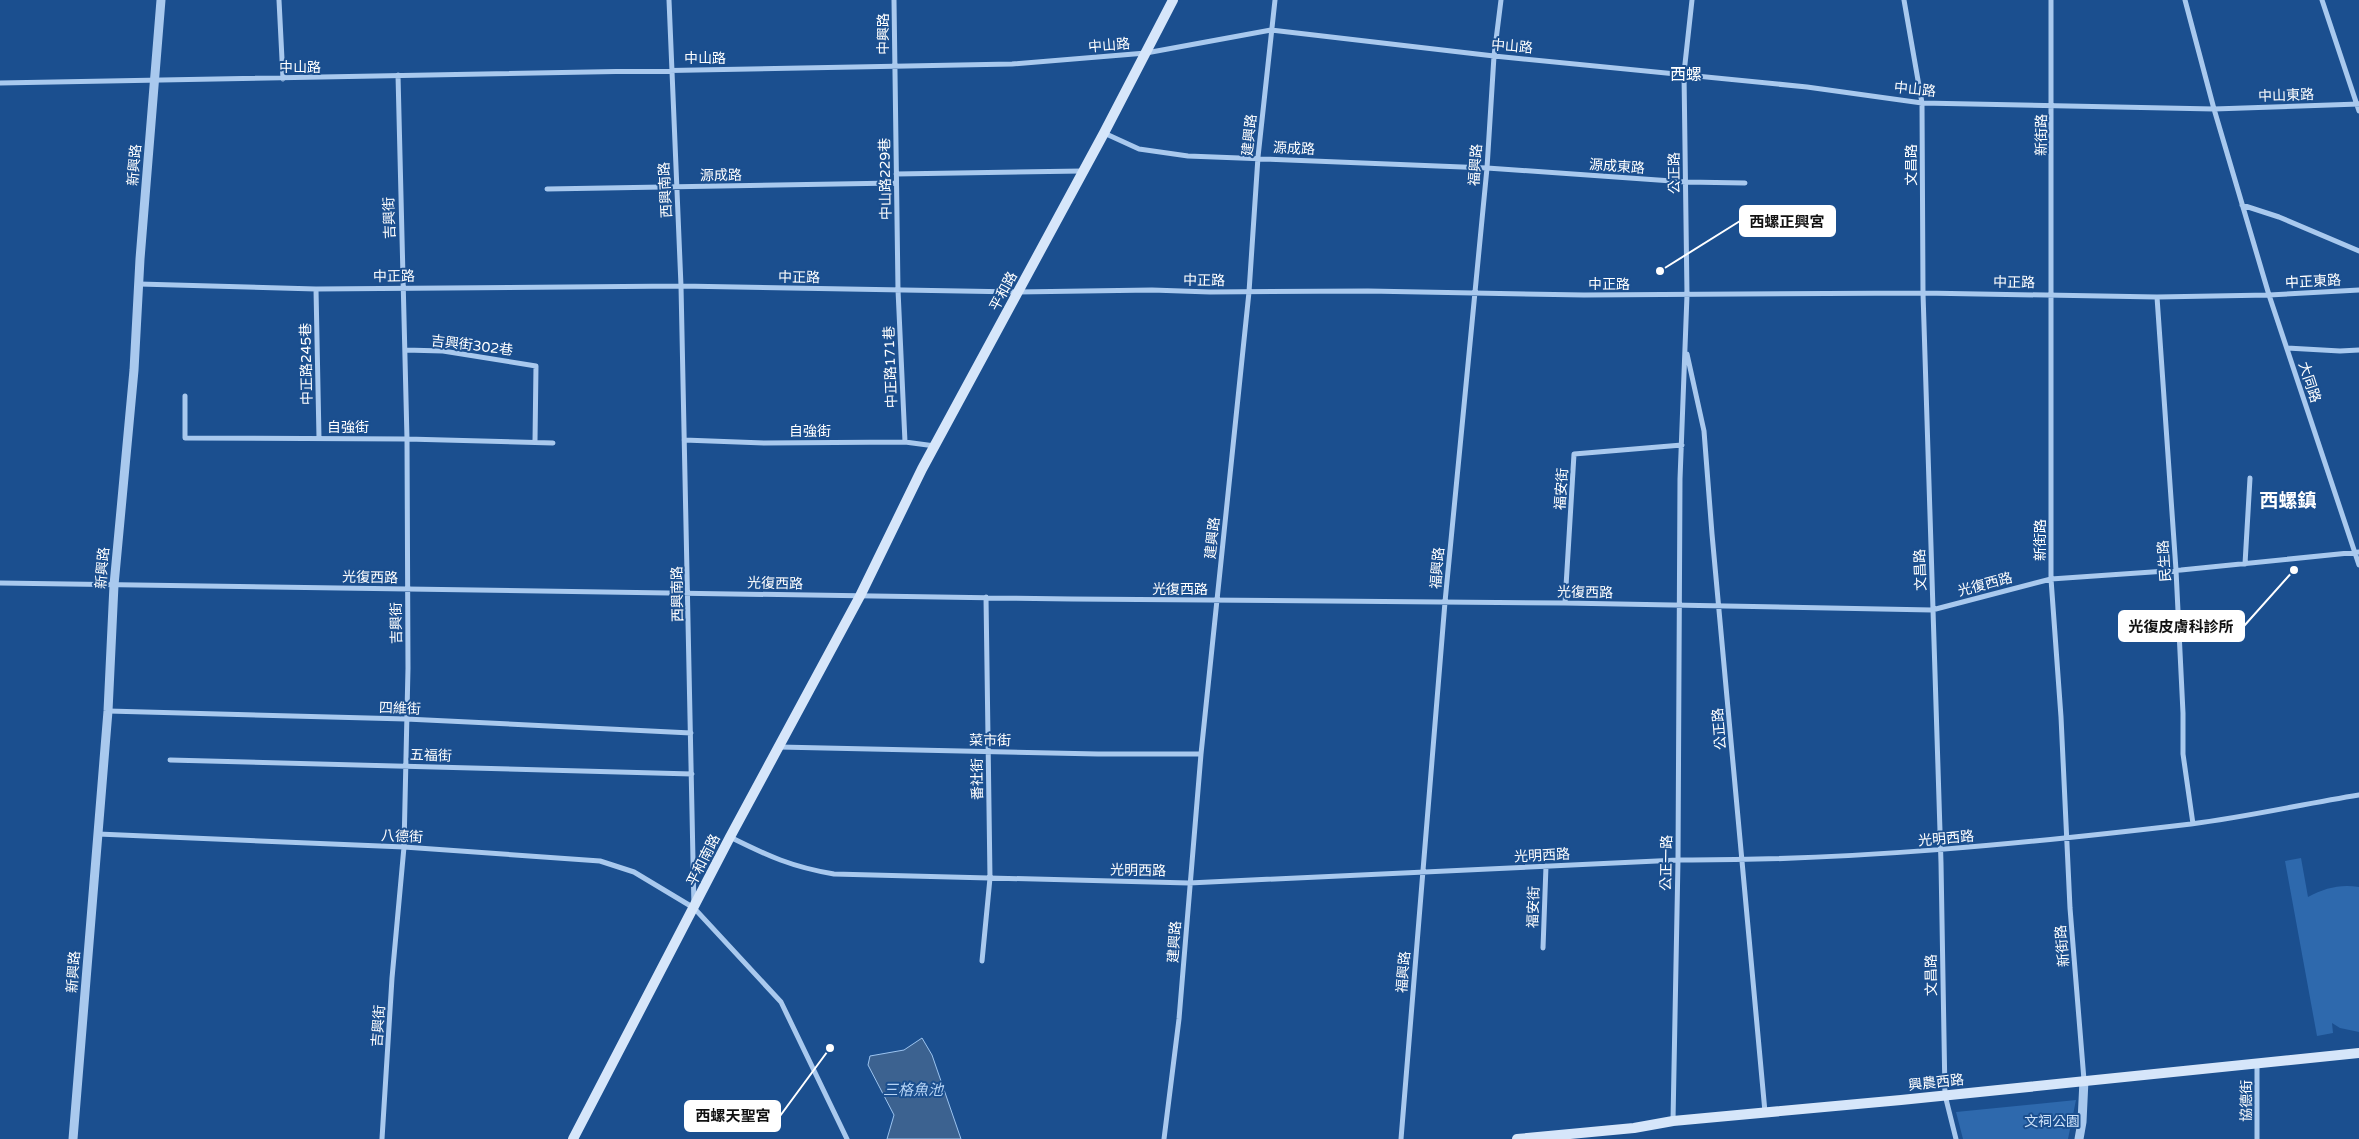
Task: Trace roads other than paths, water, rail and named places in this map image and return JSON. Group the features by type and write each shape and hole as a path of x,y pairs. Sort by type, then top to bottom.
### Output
{"main road":[{"name":"平和路","path":"860,596 922,469 937,446 1173,0"},
{"name":"平和南路","path":"573,1139 730,837 860,596"},
{"name":"興農西路","path":"1517,1139 1634,1128 1672,1121 2257,1064 2359,1052"}],"street":[{"name":"新興路","path":"73,1139 108,711 114,585 134,370 161,0"},
{"path":"279,0 283,79"},
{"name":"西興南路","path":"669,0 681,286 689,594 694,908"},
{"name":"中興路","path":"894,0 894,68"},
{"name":"建興路","path":"1164,1139 1179,1019 1201,754 1249,292 1258,157 1275,0"},
{"name":"福興路","path":"1401,1139 1445,602 1487,168 1494,56 1501,0"},
{"name":"公正路","path":"1680,606 1682,445 1687,295 1684,73 1692,0"},
{"name":"文昌路","path":"1904,0 1922,103 1923,293 1940,851 1945,1095 1954,1138"},
{"name":"新街路","path":"2051,0 2053,106 2050,294 2051,579 2061,717 2065,837 2084,1080"},
{"name":"大同路","path":"2185,0 2214,109 2269,295 2357,552 2359,565"},
{"path":"2322,0 2359,111"},
{"name":"中山路","path":"0,83 155,79 283,79 671,69 894,68 1012,64 1146,53 1272,30 1494,56 1684,73 1922,103 2214,109"},
{"name":"中山路229巷","path":"894,68 898,290"},
{"name":"吉興街","path":"382,1139 392,978 404,847 406,719 407,439 398,75"},
{"name":"中山東路","path":"2214,109 2358,104"},
{"name":"源成路","path":"1104,133 1139,149 1188,156 1258,157 1487,168"},
{"name":"源成東路","path":"1487,168 1686,182 1746,183"},
{"path":"896,174 1083,171"},
{"name":"源成路","path":"547,189 896,183"},
{"path":"2242,205 2279,217 2359,251"},
{"name":"中正路","path":"139,284 316,289 403,286 681,286 1017,292 1687,295 1923,293 2157,297 2269,295"},
{"name":"中正路245巷","path":"316,289 319,438"},
{"name":"中正路171巷","path":"898,290 904,442"},
{"name":"中正東路","path":"2269,295 2359,290"},
{"name":"民生路","path":"2157,297 2176,570 2184,713 2183,754 2193,824"},
{"name":"公正路","path":"1685,345 1704,431 1718,607 1743,860 1764,1112"},
{"path":"2287,348 2340,351 2359,350"},
{"name":"吉興街302巷","path":"404,350 443,351 536,366 535,441"},
{"name":"自強街","path":"185,396 185,438 407,439 535,441 553,443"},
{"name":"自強街","path":"684,440 764,443 904,442 937,446"},
{"name":"福安街","path":"1565,603 1574,454 1682,445"},
{"path":"2246,564 2250,478"},
{"name":"光復西路","path":"0,583 689,594 1565,603 1932,610 2051,579 2246,564 2357,552"},
{"name":"番社街","path":"982,961 990,878 986,597"},
{"name":"公正一路","path":"1672,1121 1678,860 1680,606"},
{"name":"四維街","path":"108,711 406,719 691,733"},
{"name":"菜市街","path":"779,747 1201,754"},
{"name":"五福街","path":"170,760 692,774"},
{"name":"光明西路","path":"730,837 773,858 795,866 834,874 1189,883 1678,860 1743,860 1940,851 2193,824 2359,796"},
{"name":"八德街","path":"97,834 404,847 600,861 634,872 694,908"},
{"name":"福安街","path":"1543,948 1546,866"},
{"path":"694,908 781,1002 847,1139"},
{"name":"協德街","path":"2257,1064 2257,1139"},
{"path":"2079,1139 2082,1122 2084,1080"}],"water":[{"name":"三格魚池","path":"922,1038 932,1055 961,1139 887,1139 894,1115 868,1065 870,1056 904,1050"}],"place":[{"name":"西螺正興宮","path":"1660,271"},
{"name":"光復皮膚科診所","path":"2294,570"},
{"name":"西螺天聖宮","path":"830,1048"}],"district":[{"name":"西螺","path":"1686,74"},
{"name":"西螺鎮","path":"2288,500"}],"park label":[{"name":"文祠公園","path":"2052,1121"}]}
